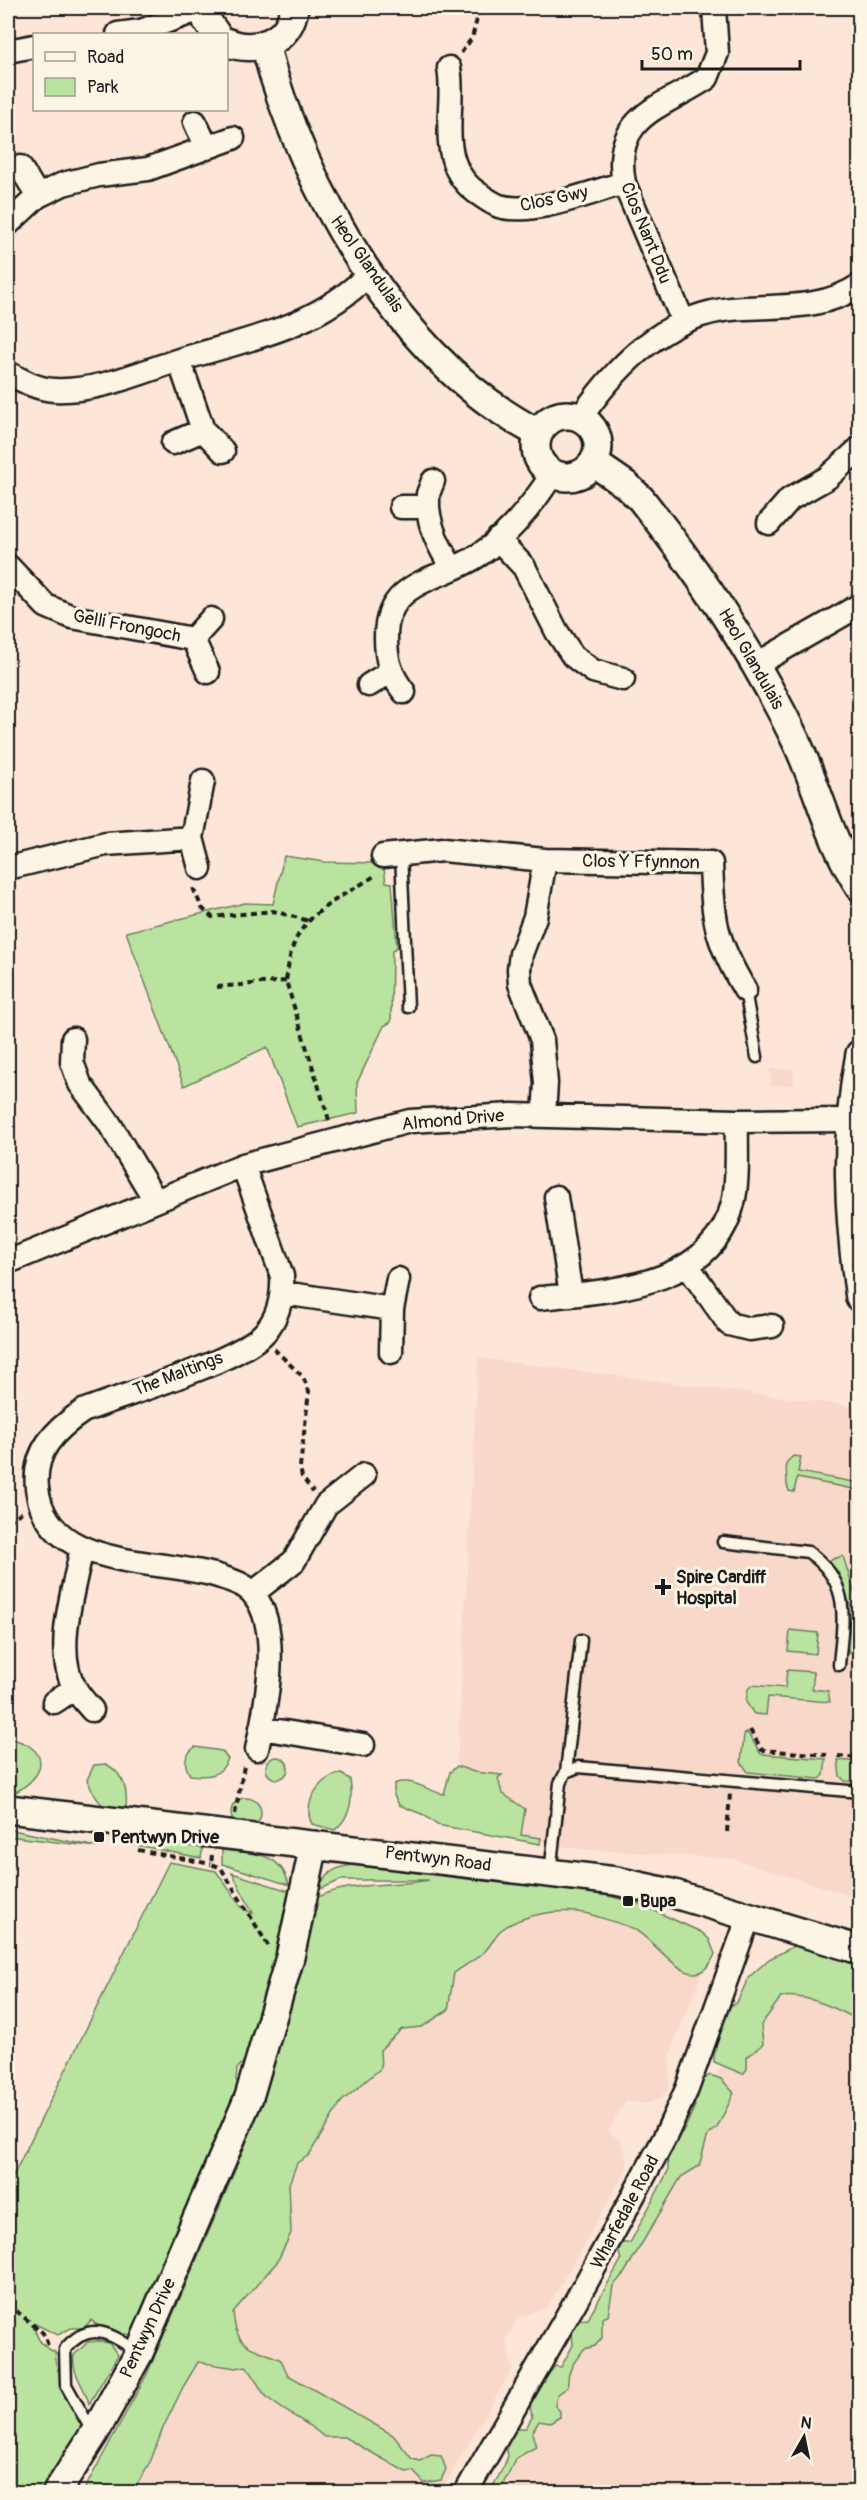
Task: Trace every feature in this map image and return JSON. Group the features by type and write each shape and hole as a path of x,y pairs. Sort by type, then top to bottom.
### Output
{"street":[{"path":"126,33 141,31 203,8 207,21 215,33"},
{"path":"228,42 252,48 265,45 278,38 287,27 294,8"},
{"name":"Clos Nant Ddu","path":"683,321 624,183 621,169 623,147 631,128 641,116 707,78 717,53 714,8"},
{"name":"Heol Glandulais","path":"265,45 290,123 314,180 369,274 427,345 460,379 507,418 538,433"},
{"path":"8,51 33,46"},
{"name":"Clos Gwy","path":"449,68 453,87 451,148 456,167 467,185 484,198 498,206 515,209 533,207 624,183"},
{"path":"195,122 207,148"},
{"path":"8,224 39,196 63,184 99,175 148,169 233,138"},
{"path":"20,167 39,196"},
{"path":"8,372 30,385 66,389 87,387 132,376 278,332 316,313 358,285 369,274"},
{"path":"581,417 628,362 668,328 683,321 706,313 732,309 796,306 858,291"},
{"path":"179,360 202,430 223,451"},
{"path":"560,416 581,417 595,431 599,440 599,450 594,463 580,475 569,477 553,473 540,462 536,450 538,433 548,420 560,416"},
{"path":"172,443 202,430"},
{"path":"769,523 790,499 827,478 860,448"},
{"name":"Heol Glandulais","path":"594,463 626,485 640,499 696,570 757,664 801,752 838,850 860,887"},
{"path":"404,692 390,672 386,652 386,624 395,601 413,586 478,556 498,539 541,492 553,473"},
{"path":"434,482 428,494 429,522 439,547 452,568"},
{"path":"400,507 428,507"},
{"path":"498,539 524,567 557,632 588,680 623,679"},
{"name":"Gelli Frongoch","path":"8,566 46,606 72,617 193,639"},
{"path":"757,664 860,605"},
{"name":"Gelli Frongoch","path":"193,639 211,619"},
{"name":"Gelli Frongoch","path":"193,639 208,672"},
{"path":"369,685 390,672"},
{"path":"200,868 192,838 203,782"},
{"path":"8,868 106,844 192,838"},
{"name":"Clos Y Ffynnon","path":"392,855 443,850 545,860 711,863 714,919 719,941 745,990"},
{"path":"544,1116 546,1083 542,1040 520,984 519,969 521,954 535,917 545,860"},
{"path":"72,1040 72,1062 80,1084 109,1123 155,1200"},
{"path":"860,1054 851,1120 848,1181 860,1298"},
{"name":"Almond Drive","path":"8,1262 243,1165 410,1121 512,1115 737,1121 851,1120"},
{"path":"540,1298 599,1294 629,1288 687,1265 702,1255 718,1238 733,1203 737,1121"},
{"name":"The Maltings","path":"243,1165 280,1264 283,1293 272,1322 250,1345 198,1368 83,1411 60,1427 47,1441 36,1478 39,1502 48,1523 63,1538 81,1548 100,1555 210,1574 241,1585 253,1593"},
{"path":"556,1197 571,1295"},
{"path":"687,1265 729,1324 749,1329 772,1326"},
{"path":"391,1352 392,1309 398,1280"},
{"path":"283,1293 392,1309"},
{"path":"363,1744 259,1739 270,1631 266,1615 253,1593 294,1561 326,1505 364,1475"},
{"path":"81,1548 65,1639 65,1659 75,1688 92,1710"},
{"path":"54,1702 75,1688"},
{"name":"Pentwyn Road","path":"8,1809 627,1883 671,1893 860,1950"},
{"name":"Pentwyn Drive","path":"57,2493 94,2434 139,2353 249,2097 290,1957 314,1845"},
{"name":"Wharfedale Road","path":"466,2493 626,2211 678,2110 749,1916"}],"lane":[{"path":"392,855 408,1007"},
{"path":"745,990 758,1057"},
{"path":"723,1542 808,1552 818,1559 829,1571 843,1598 838,1665"},
{"path":"550,1874 560,1783 566,1772 581,1640"},
{"path":"566,1772 578,1767 860,1792"},
{"path":"94,2434 66,2385 65,2349 76,2336 93,2331 114,2334 139,2353"}],"path":[{"path":"449,68 472,38 480,8"},
{"path":"336,1141 286,981 294,943 309,921 384,869 392,855"},
{"path":"200,868 190,876 202,908 212,917 273,911 309,921"},
{"path":"217,987 286,981"},
{"path":"261,1336 303,1377 309,1391 300,1467 308,1487 326,1505"},
{"path":"750,1730 762,1750 827,1755"},
{"path":"235,1818 246,1755 259,1739"},
{"path":"838,1756 860,1758"},
{"path":"727,1832 730,1790"},
{"path":"212,1849 211,1864 221,1868 272,1953"},
{"path":"8,2304 43,2333 49,2343 50,2355"}],"shaded area":[{"path":"770,1069 793,1069 794,1085 771,1086"},
{"name":"Spire Cardiff Hospital","path":"478,1358 859,1407 859,1896 854,1897 733,1859 580,1849 454,1827"},
{"path":"501,1893 687,1934 703,1970 671,2051 669,2088 659,2099 645,2104 626,2101 608,2131 621,2141 626,2154 627,2168 551,2302 547,2307 518,2318 506,2340 512,2369 444,2487 432,2492 124,2492 290,2159"},
{"path":"790,1962 859,1995 859,2492 489,2492 637,2232 701,2112 749,1996"}],"green space":[{"path":"284,856 325,862 377,863 384,869 386,882 392,883 397,947 392,951 391,1022 384,1026 357,1083 358,1113 297,1127 267,1047 184,1086 126,932 245,903 273,904"},
{"path":"793,1456 801,1457 798,1472 859,1483 859,1490 797,1478 794,1492 789,1491 786,1463"},
{"path":"843,1556 859,1608 856,1656 849,1653 847,1647 852,1608 827,1561"},
{"path":"790,1630 818,1633 816,1654 788,1651"},
{"path":"787,1670 814,1672 812,1689 828,1691 830,1702 768,1697 766,1715 754,1714 746,1702 748,1689 752,1685 785,1688"},
{"path":"747,1732 761,1754 826,1759 824,1775 820,1779 748,1772 741,1762 744,1735"},
{"path":"8,1738 31,1747 40,1760 35,1776 16,1792 8,1791"},
{"path":"195,1747 222,1751 228,1759 225,1765 213,1775 190,1775 186,1767 186,1759"},
{"path":"277,1757 285,1760 288,1768 285,1776 277,1779 269,1776 266,1768 269,1760"},
{"path":"838,1760 859,1762 859,1782 845,1781 840,1776"},
{"path":"106,1764 117,1772 125,1787 126,1807 119,1810 112,1810 102,1804 93,1793 87,1780 94,1765"},
{"path":"457,1766 474,1772 502,1775 498,1778 502,1793 525,1809 521,1835 541,1838 540,1844 437,1825 424,1815 399,1805 394,1795 394,1784 414,1783 444,1794 450,1772"},
{"path":"341,1774 350,1779 351,1787 350,1807 345,1819 335,1830 312,1824 309,1808 315,1792 326,1779"},
{"path":"246,1798 257,1802 261,1813 257,1824 246,1828 235,1824 231,1813 235,1802"},
{"path":"8,1829 12,1830 97,1847 8,1836"},
{"path":"112,1837 203,1848 201,1858 111,1840"},
{"path":"222,1850 254,1853 272,1860 285,1874 289,1885 222,1864"},
{"path":"169,1862 216,1871 243,1909 253,1913 232,1873 289,1891 276,1948 287,1937 309,1905 325,1894 353,1887 429,1880 341,1880 318,1890 331,1872 353,1865 579,1889 637,1903 701,1932 709,1939 715,1954 707,1968 697,1973 676,1965 632,1928 588,1914 552,1912 519,1920 501,1930 484,1952 454,1973 448,2010 422,2027 402,2029 380,2050 381,2068 341,2102 309,2155 297,2163 289,2184 291,2233 277,2262 233,2312 238,2334 253,2349 281,2360 288,2375 393,2435 412,2459 420,2461 431,2455 441,2456 446,2469 441,2480 424,2483 413,2471 406,2472 344,2437 324,2437 268,2398 246,2366 236,2368 198,2362 183,2387 163,2428 151,2460 135,2488 142,2492 83,2492 147,2374 225,2194 256,2118 281,2020 237,2069 236,2080 244,2093 138,2336 104,2331 91,2320 84,2328 71,2328 58,2335 35,2324 38,2338 43,2345 55,2352 57,2370 62,2368 86,2412 77,2444 46,2492 8,2492 8,2186"},
{"path":"796,1945 813,1947 859,1967 859,2020 811,2000 781,1997 761,2025 763,2044 747,2057 747,2069 743,2074 714,2062 725,2010 737,2002 749,1977 769,1959"},
{"path":"710,2075 721,2079 734,2093 717,2128 708,2135 699,2166 681,2177 625,2272 613,2286 608,2316 602,2318 602,2338 595,2346 584,2349 570,2371 568,2387 557,2395 555,2406 560,2411 560,2417 550,2423 539,2421 532,2433 536,2447 516,2458 499,2492 480,2492 492,2488 504,2466 508,2456 505,2439 510,2428 526,2428 532,2417 529,2400 555,2366 561,2367 573,2345 571,2321 588,2319 621,2260 618,2249 623,2243 630,2243 668,2171 667,2150 684,2130 695,2106 691,2096 702,2080"},
{"path":"88,2342 109,2343 118,2355 89,2404 76,2374 74,2355"}],"place":[{"name":"Spire Cardiff Hospital","path":"663,1587"},
{"name":"Pentwyn Drive","path":"99,1837"},
{"name":"Bupa","path":"628,1901"}]}
